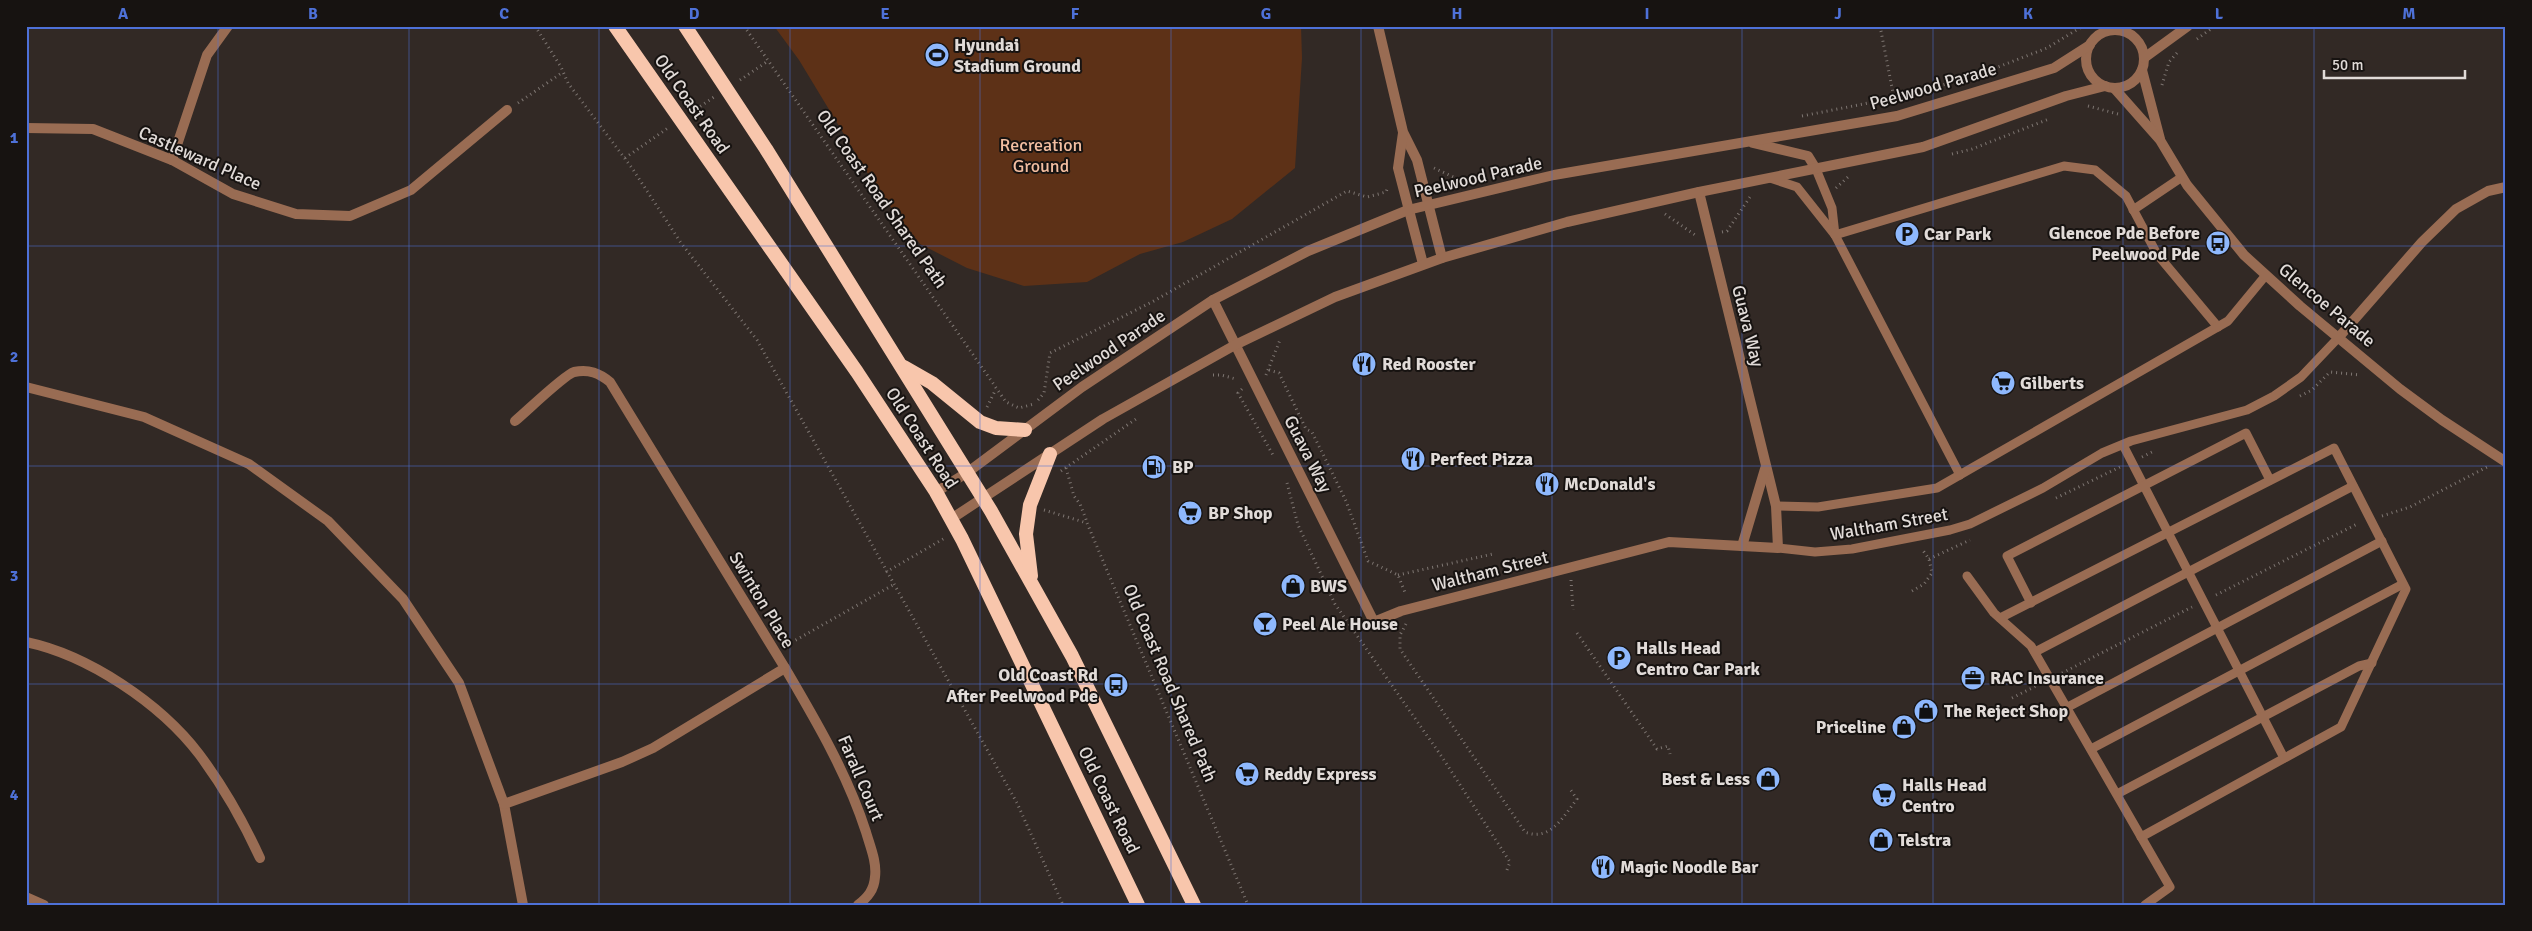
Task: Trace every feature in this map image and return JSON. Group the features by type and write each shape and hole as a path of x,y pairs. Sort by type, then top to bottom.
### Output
{"highway":[{"name":"Old Coast Road","path":"615,26 856,372 936,492 951,519 1138,905"},
{"name":"Old Coast Road","path":"685,26 727,88 984,498 1072,656 1194,905"},
{"path":"902,365 932,383 980,422 996,428 1025,430"},
{"path":"1031,582 1026,534 1030,505 1050,454"}],"street":[{"path":"172,160 207,55 228,26"},
{"path":"1378,26 1403,132 1417,160 1442,258"},
{"path":"2144,58 2188,26"},
{"path":"951,519 1103,419 1235,345 1335,297 1423,264 1567,222 1699,192 1923,147 2066,96 2110,87 2133,82 2142,70 2144,58 2138,40 2126,28 2104,32 2096,37 2090,46 2087,64 2090,74 2110,87"},
{"name":"Peelwood Parade","path":"936,492 968,472 1082,387 1213,300 1308,251 1408,210 1554,175 1897,116 2054,68 2090,46"},
{"name":"Glencoe Parade","path":"2142,70 2151,98 2160,140"},
{"name":"Glencoe Parade","path":"2110,87 2160,140 2182,177 2217,224 2244,255 2339,337 2435,414 2503,460"},
{"name":"Castleward Place","path":"26,128 93,129 172,160 233,194 296,214 350,216 411,190 507,110"},
{"path":"1403,132 1398,168 1423,264"},
{"path":"1744,142 1808,156 1816,169"},
{"path":"2339,337 2422,242 2456,209 2488,191 2506,186"},
{"name":"Guava Way","path":"1699,192 1765,468 1776,506 1778,548"},
{"name":"Guava Way","path":"1213,300 1374,622"},
{"name":"Swinton Place","path":"504,804 622,762 653,748 785,668 610,382 599,373 587,371 572,372 515,421"},
{"path":"26,387 144,417 249,464 328,521 403,599 458,683 504,804 523,905"},
{"name":"Guava Way","path":"1742,546 1765,468"},
{"name":"Waltham Street","path":"1374,622 1401,611 1669,542 1778,548"},
{"path":"26,642 77,659 119,682 161,714 203,760 240,815 260,858"},
{"name":"Farall Court","path":"785,668 832,749 856,799 873,855 875,877 870,894 858,905"},
{"path":"26,897 44,905"}],"lane":[{"path":"1836,235 2064,166 2095,170 2126,196 2157,254 2218,327"},
{"path":"1816,169 1832,208 1836,235"},
{"path":"2133,210 2182,177"},
{"path":"1769,178 1796,188 1836,235 1960,475"},
{"path":"1776,506 1818,507 1937,488 2228,321 2266,275"},
{"name":"Waltham Street","path":"1778,548 1815,552 1852,549 1970,524 2035,492 2102,453 2123,444 2247,410 2274,396 2301,377 2339,337"},
{"path":"2030,603 2007,556 2246,433 2270,480"},
{"path":"2123,444 2284,758"},
{"path":"2000,618 2334,448 2406,589 2341,727 2141,837"},
{"path":"2035,652 2354,486"},
{"path":"2066,708 2382,542"},
{"path":"1967,576 2000,618 2035,652 2170,887 2145,905"},
{"path":"2090,749 2403,584"},
{"path":"2116,794 2359,666 2372,663"}],"path":[{"path":"535,26 568,83 625,158 681,243 756,340 893,585 927,640 1017,804 1063,905"},
{"name":"Old Coast Road Shared Path","path":"744,26 996,388"},
{"path":"1880,26 1894,98"},
{"path":"2194,41 2216,26"},
{"path":"2151,98 2160,93 2169,62 2179,52"},
{"path":"625,158 768,61"},
{"path":"507,110 563,72"},
{"path":"2083,105 2120,115 2130,109"},
{"path":"1944,156 1980,146 2055,116"},
{"path":"1826,191 1838,187 1847,177 1856,175"},
{"path":"1661,211 1697,237 1709,235 1727,231 1750,196"},
{"path":"1276,461 1238,393 1243,387 1268,374 1281,338"},
{"path":"1209,375 1221,375 1238,379"},
{"path":"1056,474 1139,417"},
{"path":"2012,698 2354,525 2410,507 2503,460"},
{"name":"Old Coast Road Shared Path","path":"1066,468 1074,496 1080,504 1248,905"},
{"path":"1285,477 1298,526 1335,604 1442,758 1510,862 1507,870"},
{"path":"1043,510 1087,523"},
{"path":"1912,591 1924,584 1932,573 1930,559 1922,549 1914,551"},
{"path":"1398,576 1493,554"},
{"path":"1562,579 1578,575"},
{"path":"1570,577 1574,610"},
{"path":"775,652 893,585"},
{"path":"1577,633 1657,749 1668,746 1670,754"},
{"path":"1547,834 1577,799 1570,788"}],"green space":[{"name":"Recreation Ground","path":"774,26 1301,26 1302,58 1295,168 1232,219 1183,242 1140,254 1087,282 1024,286 967,268 920,244 879,192 799,60"}],"place":[{"name":"Hyundai Stadium Ground","path":"937,55"},
{"name":"Car Park","path":"1907,234"},
{"name":"Glencoe Pde Before Peelwood Pde","path":"2218,243"},
{"name":"Red Rooster","path":"1364,364"},
{"name":"Gilberts","path":"2003,383"},
{"name":"Perfect Pizza","path":"1413,459"},
{"name":"BP","path":"1154,467"},
{"name":"McDonald's","path":"1547,484"},
{"name":"BP Shop","path":"1190,513"},
{"name":"BWS","path":"1293,586"},
{"name":"Peel Ale House","path":"1265,624"},
{"name":"Halls Head Centro Car Park","path":"1619,658"},
{"name":"RAC Insurance","path":"1973,678"},
{"name":"Old Coast Rd After Peelwood Pde","path":"1116,685"},
{"name":"The Reject Shop","path":"1926,711"},
{"name":"Priceline","path":"1904,727"},
{"name":"Reddy Express","path":"1247,774"},
{"name":"Best & Less","path":"1768,779"},
{"name":"Halls Head Centro","path":"1884,795"},
{"name":"Telstra","path":"1881,840"},
{"name":"Magic Noodle Bar","path":"1603,867"}]}
